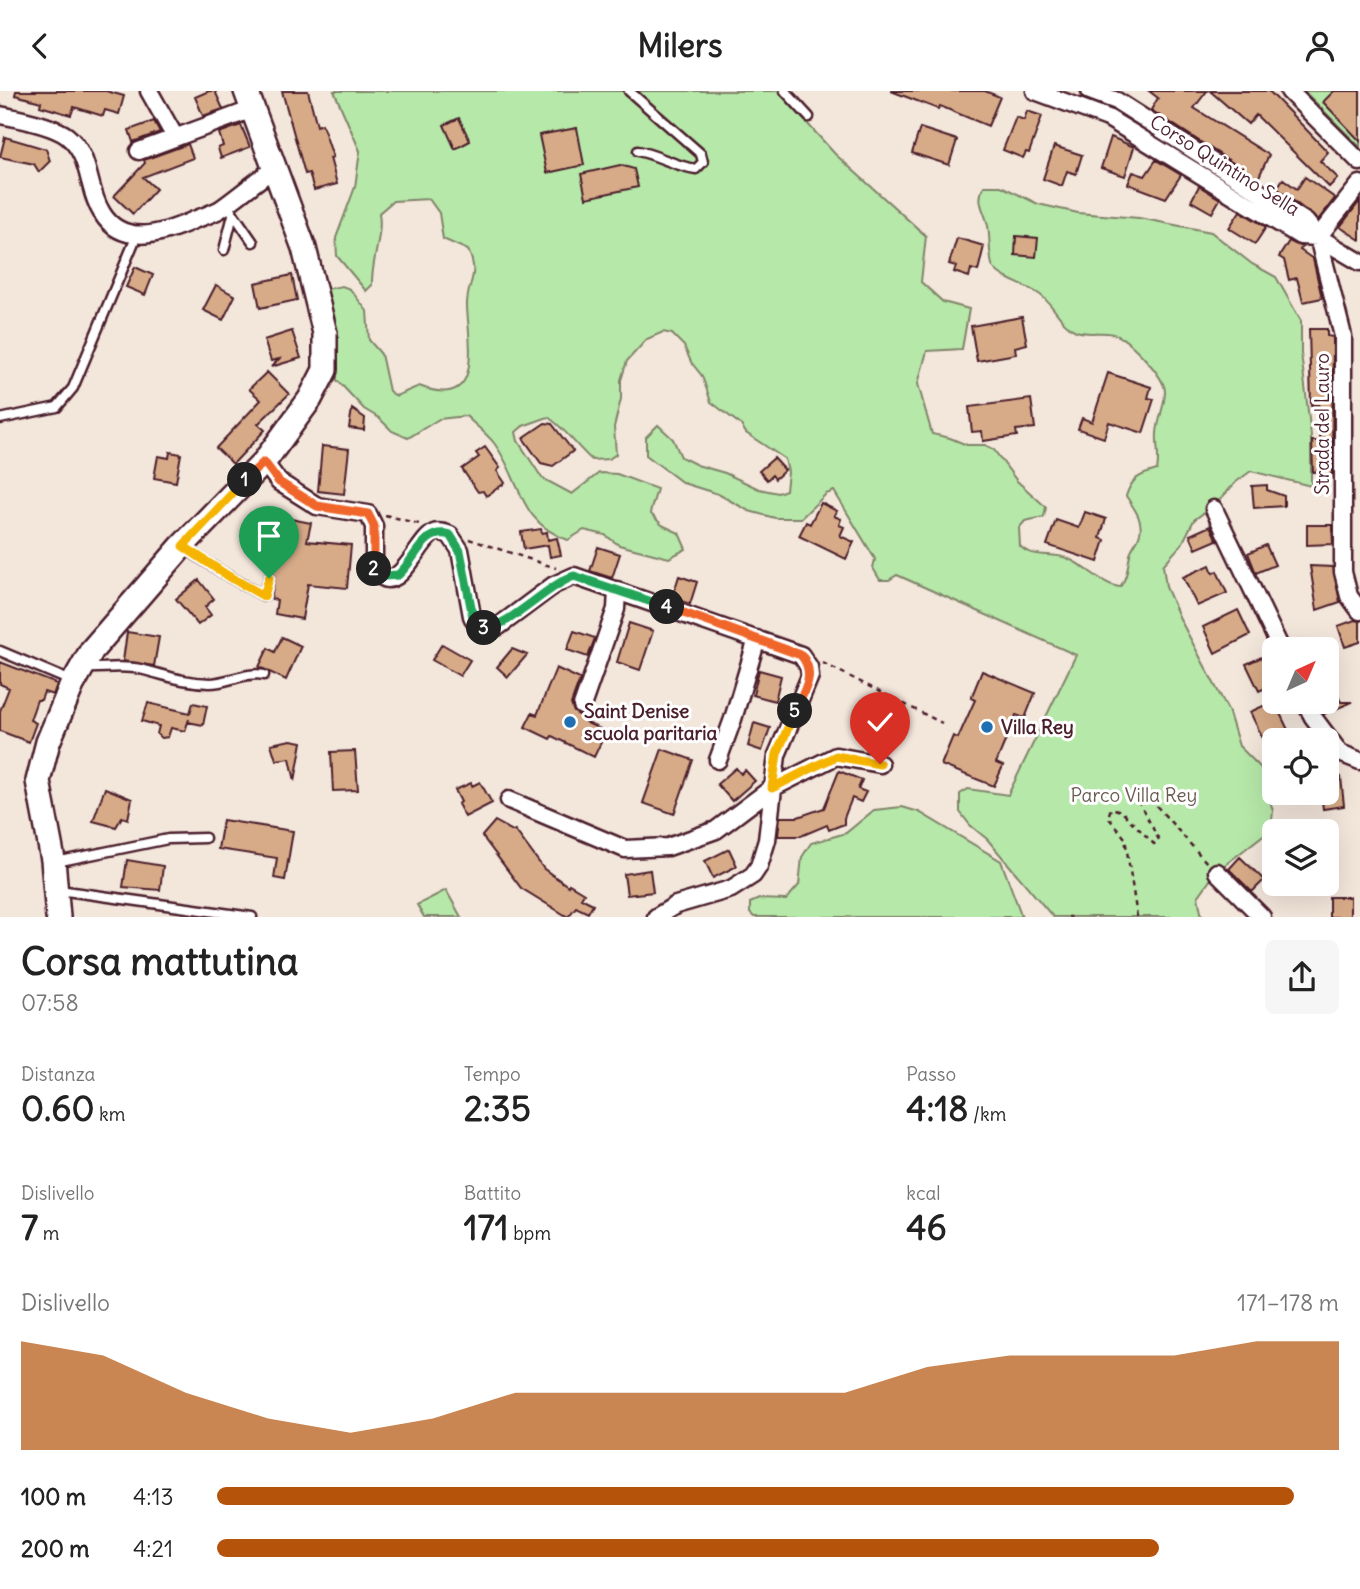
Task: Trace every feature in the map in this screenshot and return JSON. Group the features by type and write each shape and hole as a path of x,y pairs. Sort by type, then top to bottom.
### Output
{"street":[{"path":"149,91 175,137"},
{"name":"Corso Quintino Sella","path":"1035,91 1108,118 1300,236 1318,237"},
{"name":"Corso Quintino Sella","path":"1090,91 1117,101 1306,222 1318,237 1360,262"},
{"path":"1289,91 1360,162"},
{"path":"58,917 53,863 39,796 39,767 77,675 92,650 183,546 264,462 310,399 325,370 327,358 325,333 304,248 249,100 175,137 139,151"},
{"path":"0,115 64,133 77,145 84,158 101,212 118,228 137,235 150,236 219,210 230,209 275,168"},
{"path":"1318,237 1360,184"},
{"name":"Strada del Lauro","path":"1318,237 1343,336 1343,572 1349,596 1360,611"},
{"path":"264,462 279,482 317,506 368,514 374,526 374,568 384,576 393,577 402,572 426,539 435,532 450,535 456,540 460,551 472,616 481,628 492,629 499,626 554,585 574,576 801,655 810,667 810,676 777,754 764,854 753,875 731,889 676,905 656,917"},
{"path":"1214,509 1275,637"},
{"path":"582,706 616,609 617,590"},
{"path":"718,760 757,639"},
{"path":"1312,714 1340,753 1360,761"},
{"path":"509,800 625,849 668,846 716,830 772,788 836,756 880,764"},
{"path":"1217,872 1262,917"}],"lane":[{"path":"629,91 701,154 703,162 696,169 686,168 660,156 638,151"},
{"path":"785,91 808,117"},
{"path":"230,209 253,241"},
{"path":"224,250 230,209"},
{"path":"0,419 57,407 73,388 137,235"},
{"path":"183,546 264,596 269,578"},
{"path":"0,651 77,675 137,668 177,681 213,683 264,675"},
{"path":"53,863 169,839 205,838"},
{"path":"56,890 252,917"}],"path":[{"path":"368,514 378,513 430,527"},
{"path":"477,542 556,569"},
{"path":"801,655 820,661 942,723"},
{"path":"1137,917 1125,838 1108,817 1111,808 1121,811 1154,843 1159,840 1139,802 1140,796 1153,802 1217,872"}],"green space":[{"name":"Parco Villa Rey","path":"334,91 778,91 835,154 926,236 921,282 943,302 969,309 962,349 927,351 918,384 932,434 967,445 985,445 994,450 1017,481 1046,507 1044,517 1025,521 1019,528 1020,546 1030,553 1067,558 1108,583 1120,587 1141,526 1138,515 1126,496 1137,478 1157,470 1157,433 1165,396 1163,384 1144,358 1120,337 1109,333 1076,331 1066,324 1039,294 997,272 992,264 988,226 980,197 984,186 1001,186 1038,204 1078,213 1139,218 1211,232 1252,264 1276,277 1301,321 1301,353 1311,436 1311,486 1251,471 1236,482 1217,503 1194,520 1182,544 1163,565 1166,587 1228,710 1239,746 1261,768 1262,805 1271,805 1273,811 1272,819 1262,819 1262,836 1216,872 1198,897 1202,917 1053,917 987,839 970,825 960,812 960,794 968,789 1008,795 1076,655 897,575 889,580 880,580 873,568 875,559 834,491 826,494 801,518 775,518 749,511 718,494 683,483 646,455 646,437 658,425 673,439 681,457 759,489 778,493 786,490 788,472 785,459 746,433 741,425 711,402 702,376 691,362 684,346 672,334 663,332 647,339 627,361 621,380 621,399 614,427 616,454 609,459 592,460 548,417 523,426 516,432 518,441 542,478 572,494 599,473 617,474 657,489 650,513 662,525 679,533 686,549 669,558 619,545 605,535 584,530 568,540 551,532 539,522 522,499 494,443 466,416 439,419 408,438 392,431 379,418 364,409 337,380 327,289 342,286 350,289 367,311 369,340 381,354 389,391 396,396 419,386 440,391 454,390 463,382 468,370 470,355 467,298 473,267 468,250 443,239 439,213 429,199 393,201 379,213 372,285 366,291 337,256 336,238 355,187 360,151"},
{"path":"1304,91 1360,91 1360,147"},
{"path":"902,807 919,812 1001,861 1022,917 754,917 750,913 750,903 759,899 786,900 799,885 802,857 811,843 846,833 874,810"},
{"path":"446,890 461,917 424,917 417,905"}],"building":[{"path":"16,91 106,91 124,96 119,114 105,110 103,116 74,107 71,115 40,106 41,102 15,95"},
{"path":"215,91 223,109 203,116 195,97"},
{"path":"282,91 308,91 317,126 322,124 333,157 330,158 337,184 314,190 309,173 305,174"},
{"path":"891,91 985,91 1000,97 988,126 940,106 938,109"},
{"path":"1149,91 1207,91 1194,108 1269,155 1258,179 1151,110 1158,98"},
{"path":"1210,91 1269,91 1328,152 1320,161 1338,178 1329,187 1256,115 1248,124"},
{"path":"1334,91 1360,91 1360,141 1323,102"},
{"path":"1027,111 1042,116 1029,153 1026,152 1023,158 1003,150 1016,117 1024,120"},
{"path":"459,118 470,141 455,149 444,125"},
{"path":"154,121 160,132 133,142 129,130"},
{"path":"241,125 250,147 221,158 218,148 223,146 219,133"},
{"path":"577,128 584,165 547,173 539,135"},
{"path":"920,128 957,140 949,165 912,153"},
{"path":"5,137 46,149 50,161 39,172 34,164 0,157"},
{"path":"1111,137 1134,147 1125,176 1101,168"},
{"path":"188,144 193,158 143,177 156,189 133,214 114,196 145,163 144,160"},
{"path":"1054,146 1082,155 1076,174 1067,171 1062,186 1043,179"},
{"path":"1156,160 1181,175 1166,198 1128,184 1133,172 1145,176"},
{"path":"620,165 634,169 638,187 586,198 581,174"},
{"path":"1305,177 1335,198 1318,220 1277,188 1283,179 1297,189"},
{"path":"1199,186 1220,199 1212,213 1191,201"},
{"path":"1360,201 1360,240 1340,227"},
{"path":"1240,211 1266,227 1255,244 1229,228"},
{"path":"1016,236 1038,238 1036,257 1015,255"},
{"path":"957,238 984,246 978,271 971,269 969,277 954,272 956,266 949,264"},
{"path":"1289,241 1302,247 1300,250 1313,259 1322,298 1303,302 1297,278 1289,280 1284,260 1279,257"},
{"path":"135,267 153,275 145,295 126,287"},
{"path":"292,275 297,300 260,308 255,283"},
{"path":"216,285 235,296 223,320 203,310"},
{"path":"1022,317 1027,344 1015,347 1016,354 977,361 971,326"},
{"path":"1309,329 1327,329 1327,336 1333,337 1332,474 1321,478 1321,471 1313,472 1312,441 1320,441 1319,405 1311,405"},
{"path":"292,331 301,358 271,367 279,359 271,361 264,340"},
{"path":"267,372 289,394 258,424 265,430 233,464 216,448 261,400 249,389"},
{"path":"1108,373 1151,387 1148,398 1154,399 1143,433 1109,422 1104,438 1078,429 1082,418 1092,422"},
{"path":"1031,399 1035,428 1016,430 1017,436 983,441 982,431 972,432 969,407"},
{"path":"352,409 365,418 364,430 349,428"},
{"path":"545,423 552,424 573,451 553,466 541,463 523,438"},
{"path":"322,446 349,449 344,494 318,491"},
{"path":"485,447 500,468 497,471 505,483 486,496 483,491 478,492 462,469 479,457 476,453"},
{"path":"170,452 181,454 176,482 154,478 158,456 169,458"},
{"path":"774,458 785,470 775,479 772,475 767,480 759,471"},
{"path":"1267,485 1267,490 1284,496 1284,506 1254,508 1252,486"},
{"path":"821,503 837,511 834,516 841,519 839,525 844,527 840,536 854,542 846,559 799,536 806,522 810,524"},
{"path":"1085,512 1106,519 1100,538 1105,540 1098,562 1047,545 1056,520 1079,528"},
{"path":"276,516 311,523 307,541 351,545 347,588 308,584 302,619 275,614 277,600 271,599 275,577 273,573 267,572"},
{"path":"1307,525 1332,525 1333,544 1307,545"},
{"path":"1210,526 1217,540 1196,549 1190,535"},
{"path":"541,529 542,533 547,532 548,540 557,538 561,555 550,557 548,545 524,549 521,532"},
{"path":"1266,545 1275,565 1256,573 1248,553"},
{"path":"598,547 620,554 612,578 590,571"},
{"path":"1210,565 1213,573 1217,571 1227,593 1197,606 1183,577"},
{"path":"1310,566 1333,567 1340,602 1317,610"},
{"path":"679,576 697,582 690,604 672,598"},
{"path":"199,580 214,599 205,607 211,615 198,625 176,599"},
{"path":"1238,610 1250,635 1215,653 1203,627"},
{"path":"1360,621 1360,642 1345,647 1338,626"},
{"path":"629,623 653,631 640,670 617,662"},
{"path":"574,631 595,638 588,657 567,650"},
{"path":"127,632 159,637 154,666 123,661"},
{"path":"282,637 301,646 286,680 259,667 268,648 275,652"},
{"path":"442,644 470,660 460,676 432,660"},
{"path":"512,649 527,655 508,677 497,667"},
{"path":"1262,657 1262,690 1259,691 1246,664"},
{"path":"0,662 57,684 53,695 44,692 41,700 37,700 30,720 36,723 29,742 0,731 0,711 9,688 0,684"},
{"path":"556,668 580,679 571,704 574,712 583,716 590,713 585,722 606,732 594,757 552,736 550,739 525,727 532,713 537,715"},
{"path":"759,670 781,676 775,701 753,695"},
{"name":"Villa Rey","path":"982,671 1035,693 1025,718 1016,715 996,763 1003,766 994,786 941,765 953,736 958,738 975,700 971,698"},
{"path":"1339,698 1341,702 1352,702 1339,708"},
{"path":"148,703 190,713 193,703 207,706 203,725 188,722 185,731 171,728 168,737 162,738 157,734 159,726 142,721"},
{"path":"1262,706 1262,714 1280,714 1287,728 1262,728 1262,736 1250,712"},
{"path":"754,723 770,728 762,751 748,746"},
{"path":"291,740 302,742 295,781 290,758 276,760 271,744"},
{"path":"662,749 693,760 674,814 643,803"},
{"path":"355,751 358,790 333,791 331,752"},
{"path":"736,768 741,774 745,770 755,781 732,801 717,784"},
{"path":"839,771 862,780 858,789 866,792 861,802 852,798 844,824 829,830 827,825 801,836 778,836 780,817 798,817 824,808"},
{"path":"1339,777 1344,806 1323,809 1322,805 1339,805"},
{"path":"480,782 492,803 465,817 455,790"},
{"path":"105,788 132,799 128,819 122,817 116,827 93,821"},
{"path":"223,820 293,831 285,880 274,878 277,858 218,849"},
{"path":"495,821 515,830 544,869 568,886 569,884 584,893 581,898 593,904 588,913 576,907 568,917 521,888 482,836"},
{"path":"729,849 737,866 713,878 705,861"},
{"path":"1240,857 1262,878 1262,882 1252,892 1229,869"},
{"path":"127,860 163,866 160,890 123,887"},
{"path":"650,870 653,892 627,895 624,874"},
{"path":"1329,897 1350,897 1350,917 1329,917"}],"place":[{"name":"Saint Denise scuola paritaria","path":"570,722"},
{"name":"Villa Rey","path":"987,727"}],"route":[{"path":"269,578 264,596 183,546 264,462 279,482 317,506 368,514 374,526 374,568 384,576 393,577 402,572 431,534 440,532 450,535 456,540 460,551 472,616 481,628 492,629 499,626 554,585 574,576 801,655 810,667 810,676 777,754 772,788 836,756 880,764"}]}
